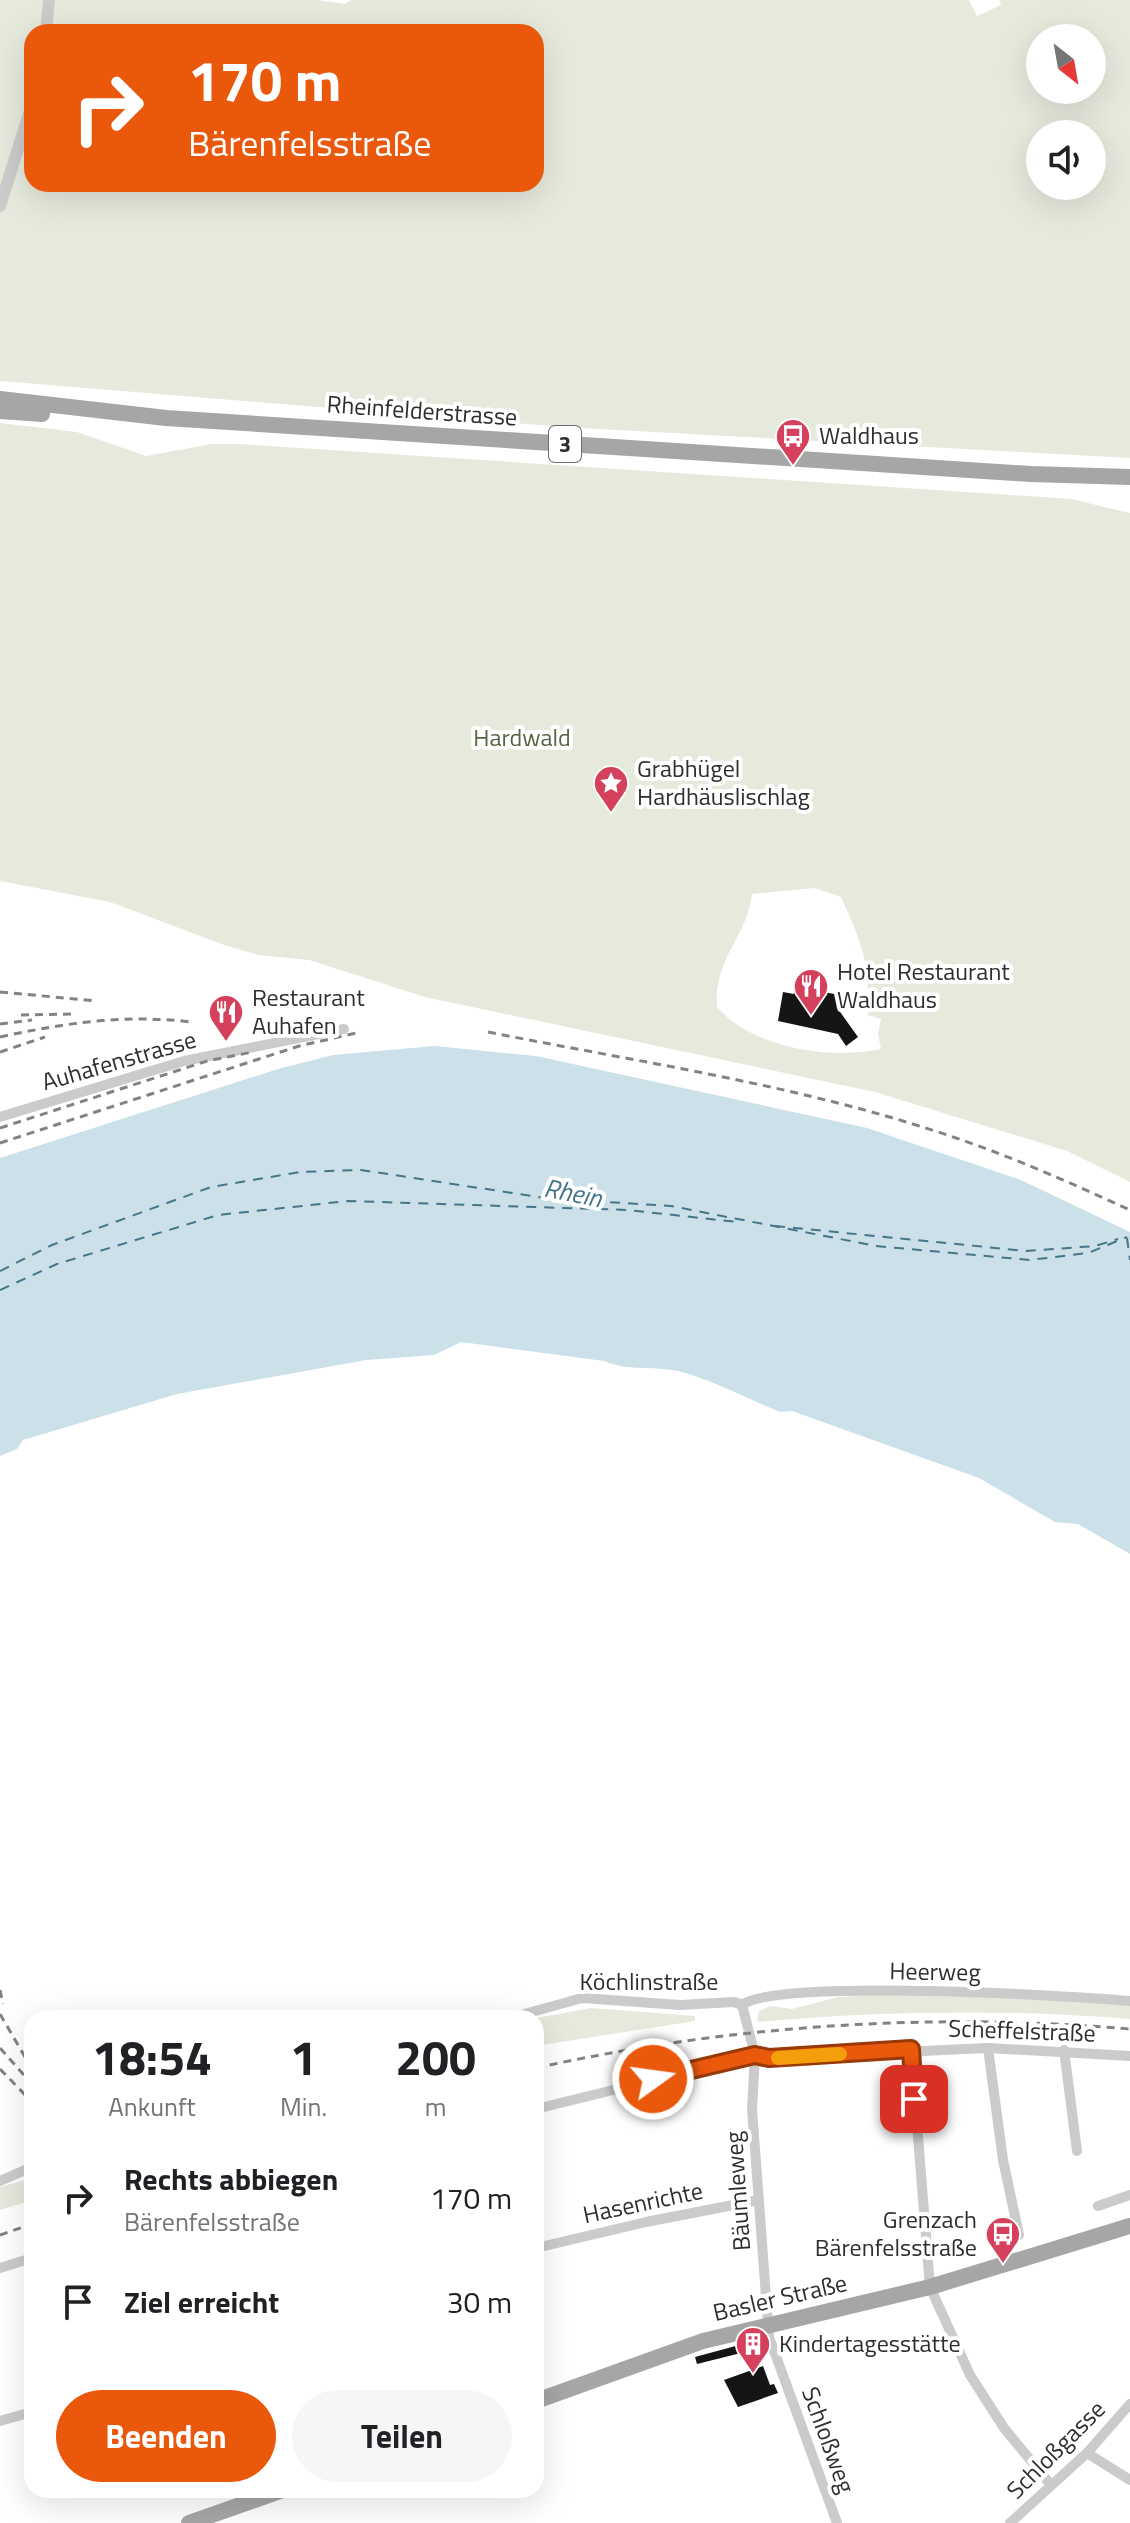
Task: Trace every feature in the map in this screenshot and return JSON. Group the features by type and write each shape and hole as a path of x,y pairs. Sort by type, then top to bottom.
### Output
{"main road":[{"name":"Rheinfelderstrasse","path":"0,399 166,418 1031,474 1130,477"},
{"name":"Rheinfelderstrasse","path":"0,411 193,428 1130,485"},
{"name":"Basler Straße","path":"544,2398 703,2341 930,2287 1130,2226"},
{"path":"196,2522 261,2498"}],"street":[{"path":"47,24 49,0"},
{"path":"0,206 24,130"},
{"name":"Auhafenstrasse","path":"0,1117 184,1061 344,1029"},
{"name":"Heerweg","path":"744,2007 749,1999 792,1995 923,1991 1130,2001"},
{"name":"Köchlinstraße","path":"539,2010 582,1998 744,2007 750,2049 755,2055"},
{"path":"988,2048 1003,2160 1019,2235"},
{"name":"Scheffelstraße","path":"544,2107 755,2055 769,2058 911,2049 988,2048 1130,2056"},
{"path":"911,2049 930,2287 970,2375 1004,2428 1051,2485"},
{"path":"1064,2050 1077,2151"},
{"name":"Bäumleweg","path":"755,2055 752,2109 768,2325"},
{"path":"0,2181 24,2170"},
{"path":"1098,2206 1130,2195"},
{"name":"Hasenrichte","path":"544,2246 759,2200"},
{"path":"0,2268 24,2260"},
{"name":"Schloßweg","path":"768,2325 837,2523"},
{"name":"Schloßgasse","path":"1010,2523 1087,2453 1130,2404"},
{"path":"0,2421 24,2414"},
{"path":"1087,2453 1130,2480"}],"green space":[{"path":"0,0 318,0 345,4 351,0 969,0 977,16 1001,5 999,0 1130,0 1130,458 563,427 0,381"},
{"name":"Hardwald","path":"0,423 77,432 146,456 212,444 240,444 1071,499 1130,513 1130,1182 1067,1151 875,1092 425,997 309,960 258,955 224,945 110,902 0,881","holes":["815,888 841,897 863,954 868,981 868,1015 881,1019 878,1034 881,1049 838,1053 793,1048 750,1032 717,1007 720,975 744,922 752,894"]},
{"path":"882,1995 1130,2004 1130,2019 944,2013 850,2015 757,2022 759,2011 770,2006 792,2009 838,1997"},
{"path":"591,2008 695,2016 695,2021 544,2045 544,2017"},
{"path":"24,2180 24,2202 0,2210 0,2187"}],"water":[{"name":"Rhein","path":"435,1046 536,1056 867,1128 1021,1180 1130,1232 1130,1554 1078,1524 1055,1522 979,1478 792,1411 780,1412 694,1376 672,1370 623,1366 461,1342 434,1355 366,1360 177,1394 23,1440 17,1449 0,1456 0,1158 278,1069 333,1055"}],"building":[{"name":"Hotel Restaurant Waldhaus","path":"795,987 840,995 838,1009 858,1037 846,1046 838,1034 778,1021 783,992 794,994"},
{"path":"754,2341 757,2349 697,2364 695,2357"},
{"name":"Kindertagesstätte","path":"763,2366 770,2385 774,2384 778,2393 738,2407 724,2380"}],"ferry route":[{"path":"0,1271 52,1245 211,1187 300,1172 361,1170 545,1198 671,1206 876,1246 1030,1260 1088,1253 1127,1237"},
{"path":"0,1290 57,1264 218,1215 348,1201 628,1210 737,1222"},
{"path":"775,1226 1026,1251 1095,1246 1118,1239"},
{"path":"1127,1238 1130,1260"}],"railway":[{"path":"0,992 97,1001"},
{"path":"21,1015 77,1014"},
{"path":"0,1037 95,1021 142,1019 191,1022"},
{"path":"0,1024 32,1020"},
{"path":"0,1143 299,1046 361,1032"},
{"path":"488,1032 724,1077 899,1120 1000,1154 1130,1210"},
{"path":"0,1052 45,1037"},
{"path":"0,1128 207,1061 253,1052"},
{"path":"0,1990 3,2004"},
{"path":"0,2014 24,2055"},
{"path":"544,2066 683,2041 832,2026 981,2022 1130,2029"},
{"path":"0,2048 24,2075"},
{"path":"0,2069 24,2094"},
{"path":"0,2235 24,2227"}],"slow traffic":[{"path":"778,2058 840,2054"}],"place":[{"name":"Waldhaus","path":"793,467"},
{"name":"Grabhügel Hardhäuslischlag","path":"611,814"},
{"name":"Hotel Restaurant Waldhaus","path":"811,1017"},
{"name":"Restaurant Auhafen","path":"226,1043"},
{"name":"Grenzach Bärenfelsstraße","path":"1003,2265"},
{"name":"Kindertagesstätte","path":"753,2375"}],"route":[{"path":"653,2079 755,2055 769,2058 911,2049 914,2099"}]}
